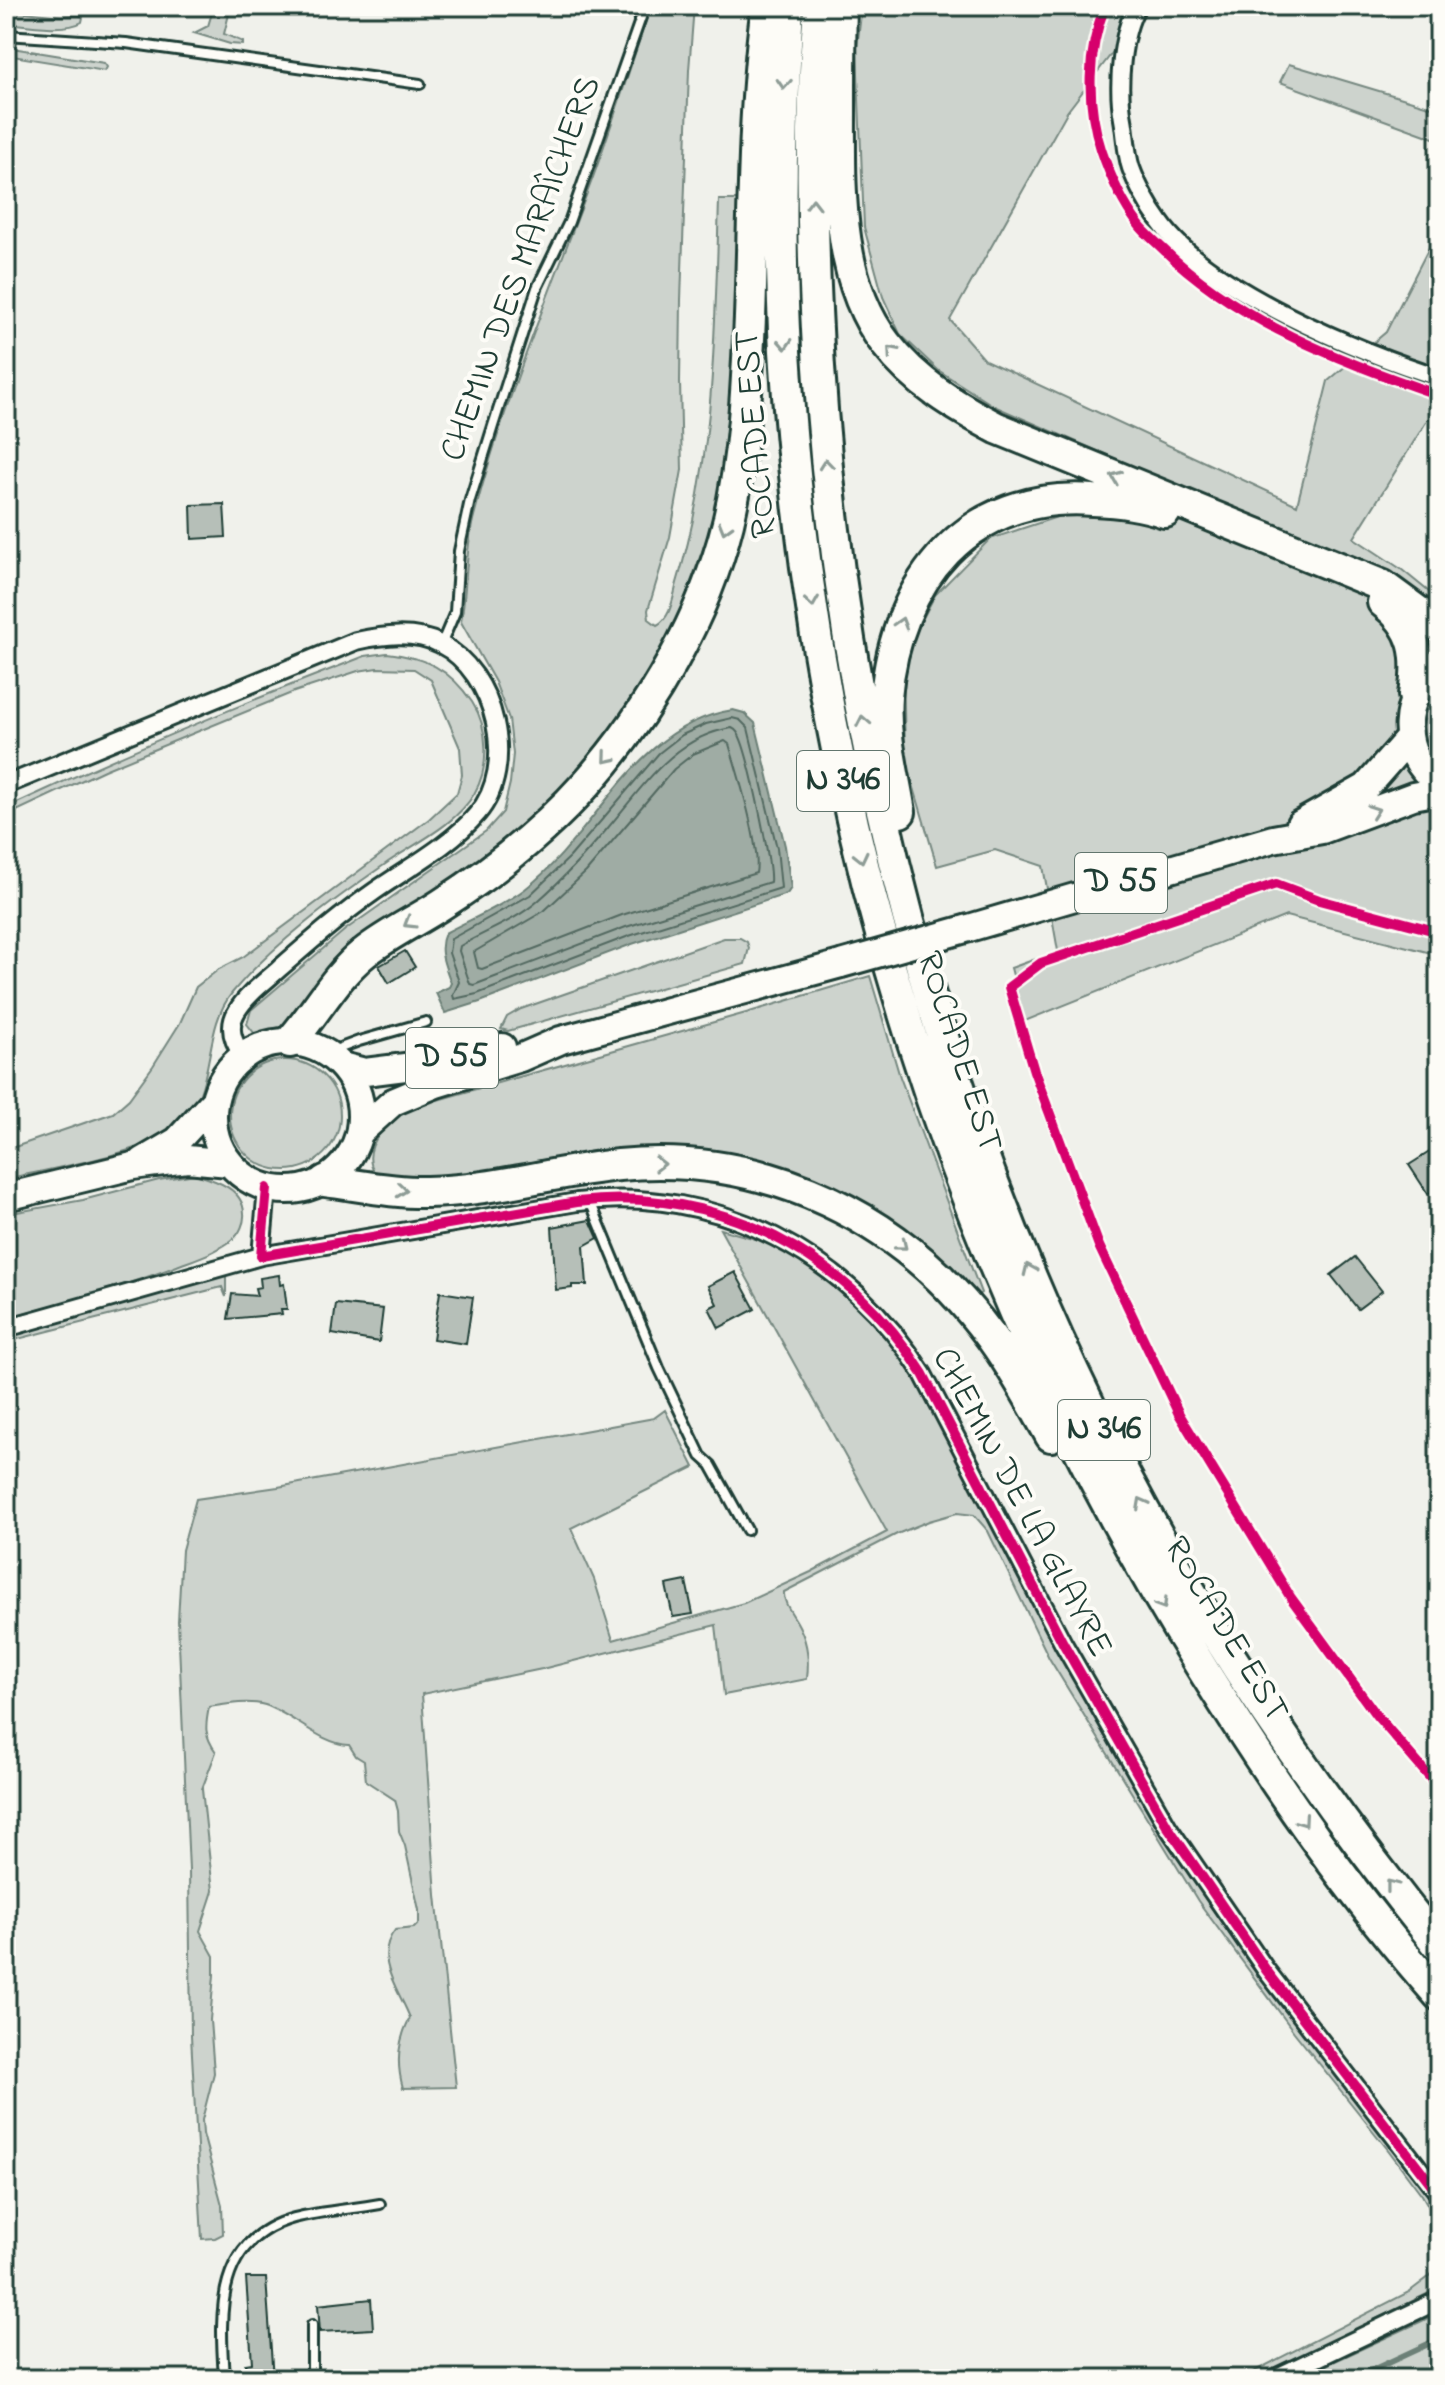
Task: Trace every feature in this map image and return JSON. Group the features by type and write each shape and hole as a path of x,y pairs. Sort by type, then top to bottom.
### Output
{"highway":[{"path":"290,1042 339,979 363,954 481,877 553,819 615,750 664,675 687,632 727,525 741,452 748,368 759,76 767,6"},
{"name":"ROCADE EST","path":"788,6 782,136 785,351 797,493 821,662 844,786 873,910 920,1068 949,1154 989,1255 1037,1363 1110,1511 1160,1601 1251,1747 1321,1847 1412,1965 1439,1995"},
{"name":"ROCADE EST","path":"819,6 813,133 813,251 820,401 832,527 851,663 874,781 926,984 978,1142 1064,1349 1118,1458 1186,1584 1277,1728 1357,1842 1439,1946"},
{"path":"841,6 840,165 844,231 853,277 868,314 885,344 914,375 950,403 997,428 1383,586 1439,627"},
{"path":"891,852 902,823 886,724 886,699 892,653 905,610 925,574 952,543 981,523 1010,510 1039,502 1076,499 1115,501 1157,510 1367,593 1385,604 1406,625 1418,667 1414,695"},
{"path":"325,1181 424,1193 620,1165 665,1163 754,1175 829,1200 893,1238 959,1298 1020,1380 1074,1478 1110,1511"}],"main road":[{"path":"1439,663 1424,677 1414,695 1408,716 1409,738 1416,759 1429,777 1439,784"},
{"name":"D 55","path":"1273,839 1366,787 1409,738"},
{"name":"D 55","path":"361,1131 393,1102 436,1084 520,1058 561,1040 969,928 1273,839 1322,830 1413,796 1439,791"},
{"name":"D 55","path":"334,1060 365,1072 421,1065 513,1045 561,1040"},
{"path":"290,1042 309,1045 334,1060 355,1085 361,1108 361,1131 353,1151 341,1168 325,1181 287,1191 267,1188 246,1179 229,1163 218,1145 212,1124 213,1102 229,1069 257,1047 290,1042"},
{"path":"133,1166 177,1141 213,1102"},
{"path":"6,1197 133,1166 187,1159 229,1163"}],"street":[{"path":"1137,6 1132,14 1121,66 1120,105 1131,168 1160,222 1197,260 1260,301 1390,362 1439,377"},
{"path":"6,785 356,641 381,635 424,638 441,645 466,664 487,700 500,745 493,790 480,812 464,828 361,900 253,992 237,1011 234,1020 234,1043 243,1056"},
{"path":"261,1256 267,1188"},
{"name":"CHEMIN DE LA GLAYRE","path":"6,1328 261,1256 589,1200 673,1205 724,1217 801,1250 836,1273 884,1319 923,1374 1063,1643 1168,1827 1266,1970 1439,2194"},
{"path":"1273,2379 1439,2300"}],"lane":[{"name":"CHEMIN DES MARAÎCHERS","path":"441,645 455,612 459,551 470,500 537,288 569,222 645,6"},
{"path":"6,35 126,43 420,84"},
{"path":"334,1060 359,1041 426,1022"},
{"path":"589,1200 665,1381 701,1456 711,1465 747,1530"},
{"path":"224,2379 222,2301 229,2276 240,2255 271,2228 294,2219 380,2204"},
{"path":"312,2325 312,2379"}],"shaded area":[{"path":"214,6 231,6 224,34 243,42 243,45 194,33 208,26"},
{"path":"651,6 694,6 681,300 682,470 670,537 648,610 649,619 657,625 671,607 699,489 711,393 719,200 739,200 733,377 722,475 709,532 679,615 657,660 620,719 561,790 499,846 388,920 287,1025 255,1034 247,1024 251,1010 345,930 486,831 503,812 513,754 509,719 495,682 461,622 470,533 513,391 592,180"},
{"path":"862,6 1148,6 1067,112 950,320 985,360 1297,505 1328,381 1386,332 1439,228 1439,419 1428,419 1354,538 1401,569 1439,600 1439,955 1286,916 1025,1021 1011,968 1058,951 1043,866 995,850 937,866 905,757 903,656 935,595 990,539 1063,515 1115,518 1137,468 994,406 938,370 900,334 883,297 864,227 857,48"},
{"path":"6,10 83,17 82,22 66,27 34,26 6,23"},
{"path":"6,47 104,63 107,67 105,71 6,55"},
{"path":"1289,64 1439,109 1439,140 1280,82"},
{"path":"387,653 414,658 436,667 454,681 472,702 482,724 485,748 483,772 474,794 445,825 324,909 248,975 222,1008 199,1096 191,1112 178,1126 143,1145 120,1153 6,1179 6,1150 113,1113 129,1099 180,1023 196,987 219,969 243,957 429,819 457,793 462,775 460,748 431,680 414,669 377,668 294,692 104,770 6,816 6,808 274,692 365,656"},
{"path":"724,938 740,938 747,942 749,948 745,964 508,1031 501,1029 507,1017 521,1009"},
{"path":"870,976 900,1077 981,1293 974,1298 913,1238 878,1211 818,1180 752,1159 686,1150 654,1151 460,1176 418,1178 375,1174 371,1163 374,1143 388,1125 416,1106"},
{"path":"285,1060 306,1064 324,1076 336,1094 340,1115 336,1136 324,1154 306,1166 285,1170 264,1166 246,1154 234,1136 230,1115 234,1094 246,1076 264,1064"},
{"path":"195,1174 226,1186 239,1197 244,1220 232,1240 206,1255 156,1274 6,1318 6,1214"},
{"path":"720,1229 763,1241 812,1267 847,1295 889,1338 926,1396 1070,1674 1171,1848 1251,1966 1439,2209 1439,2225 1422,2195 1294,2032 1198,1901 1049,1658 988,1531 974,1515 957,1513 897,1534 784,1592 787,1606 805,1640 807,1679 724,1695 716,1625 542,1669 422,1694 436,1895 456,2087 403,2088 401,2079 401,2043 410,2018 390,1975 386,1952 395,1930 414,1928 419,1923 419,1910 399,1831 395,1800 366,1781 364,1761 356,1756 349,1745 328,1740 265,1705 245,1703 209,1707 206,1731 216,1752 202,1789 213,1891 200,1931 214,1956 210,2020 214,2073 202,2120 222,2205 223,2234 202,2239 191,2036 189,1870 178,1621 182,1550 196,1499 278,1487 654,1418 665,1410 694,1467 571,1528 594,1579 613,1640 744,1603 811,1572 887,1532"},
{"path":"226,1275 226,1297 222,1287 6,1342 6,1335"},
{"path":"1439,2264 1439,2286 1431,2292 1254,2379 1239,2379 1409,2292 1430,2276"},
{"path":"1439,2312 1439,2379 1296,2379 1422,2321"}],"water":[{"path":"733,710 744,713 755,723 785,846 791,888 787,894 632,944 445,1013 436,993 451,983 442,952 445,933 525,889 551,866 643,758 669,736 699,720"}],"building":[{"path":"224,504 226,537 192,539 191,505"},
{"path":"405,951 415,967 389,983 379,966"},
{"path":"1439,1146 1439,1187 1428,1194 1409,1165"},
{"path":"590,1220 598,1238 584,1246 587,1285 556,1290 552,1227"},
{"path":"1355,1257 1382,1291 1358,1309 1331,1275"},
{"path":"735,1272 755,1309 719,1328 709,1308 717,1304 708,1286"},
{"path":"279,1275 280,1285 284,1284 287,1309 281,1309 282,1314 228,1319 232,1294 257,1296 255,1288 261,1287 260,1278"},
{"path":"440,1292 473,1297 466,1344 433,1339"},
{"path":"336,1304 383,1309 379,1342 332,1334"},
{"path":"686,1581 693,1614 673,1617 666,1585"},
{"path":"246,2278 266,2278 273,2379 245,2379 245,2364 252,2363"},
{"path":"371,2299 373,2329 320,2332 318,2305"}],"waterway":[{"path":"1353,2379 1439,2339"}],"cycle path":[{"path":"1105,6 1092,59 1093,114 1112,179 1141,228 1190,273 1256,318 1328,353 1439,395"},
{"path":"1439,932 1319,900 1276,884 1041,963 1009,987 1034,1071 1099,1246 1179,1414 1291,1598 1377,1716 1439,1788"},
{"path":"267,1188 261,1256 577,1202 629,1200 680,1205 729,1218 775,1237 818,1263 858,1295 893,1332 923,1374 1063,1643 1168,1827 1266,1970 1439,2194"}]}
